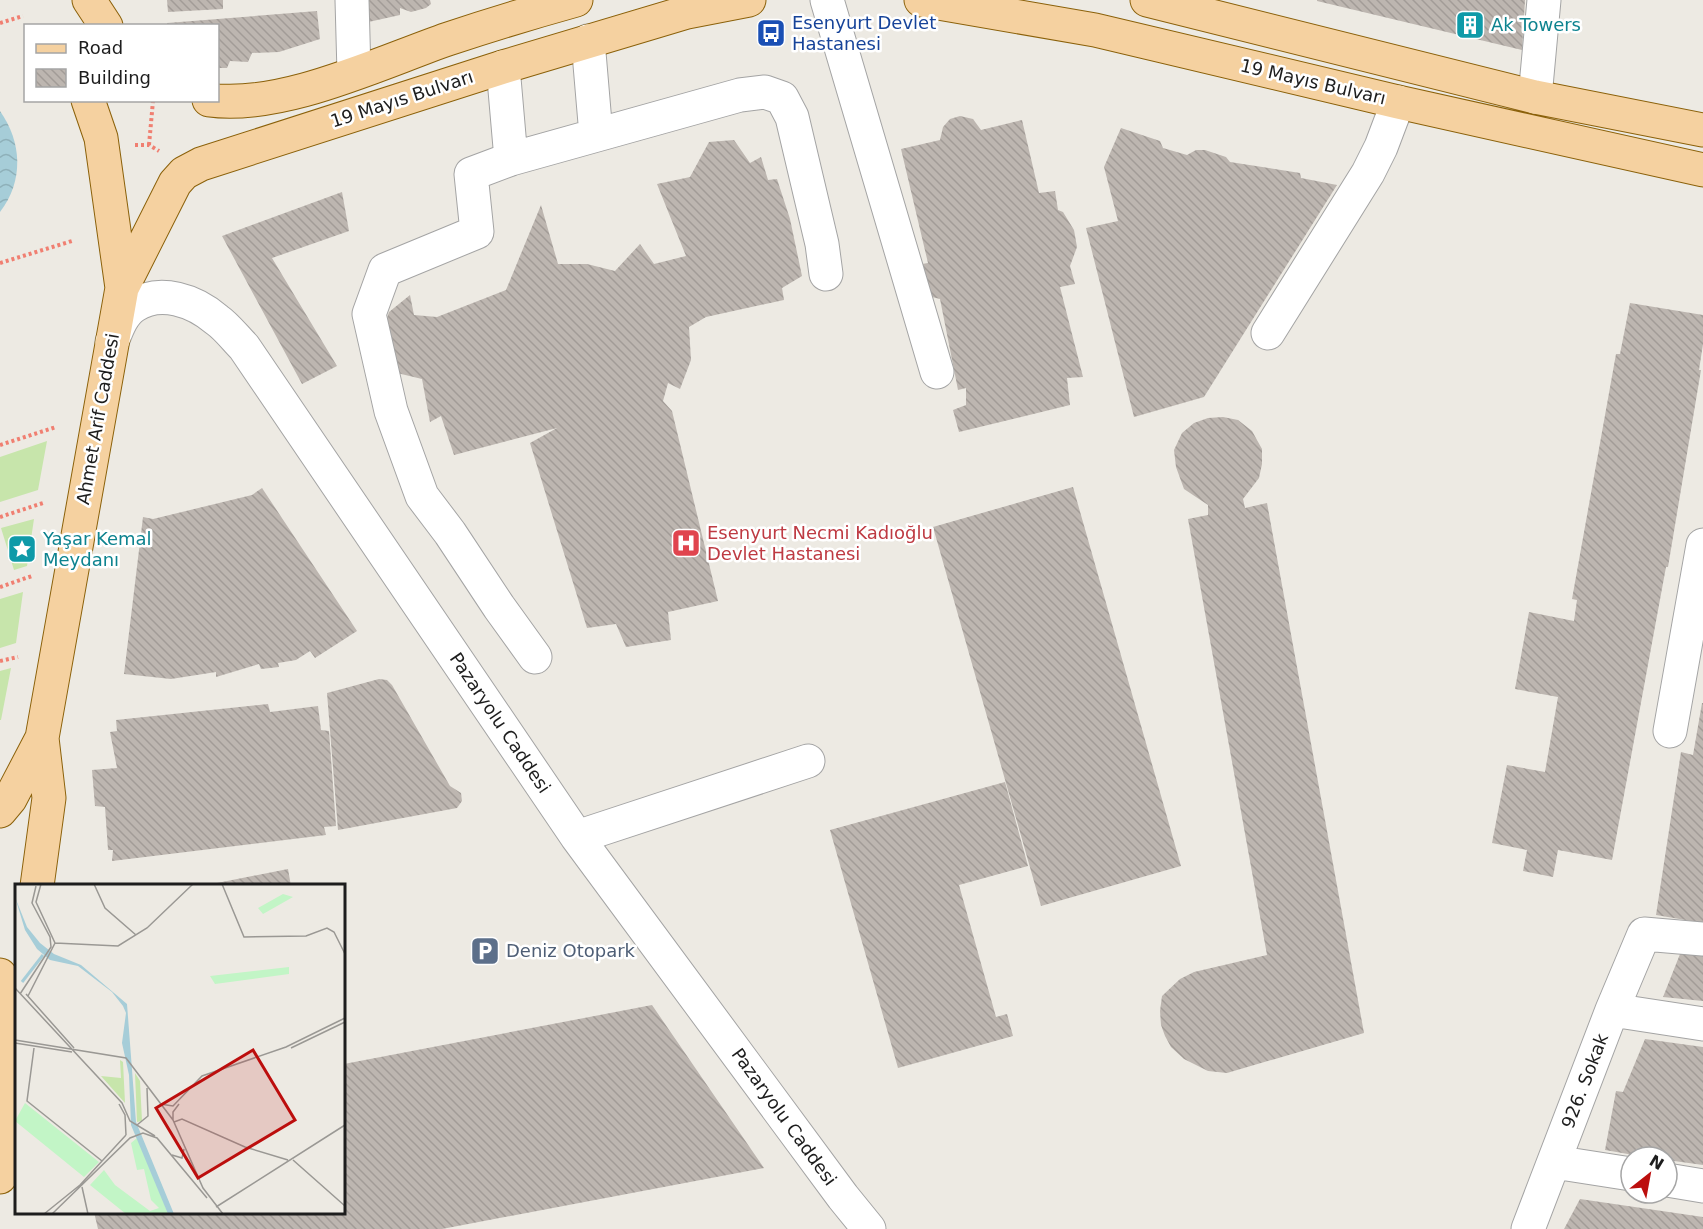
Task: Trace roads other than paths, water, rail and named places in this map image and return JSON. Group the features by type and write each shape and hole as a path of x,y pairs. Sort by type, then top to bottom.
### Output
{"main road":[{"path":"75,24 76,0"},
{"path":"89,0 105,24"},
{"path":"219,102 290,94 354,73 520,8 576,0"},
{"name":"19 Mayıs Bulvarı","path":"122,288 175,183 184,173 201,164 588,41 687,12 749,0"},
{"name":"19 Mayıs Bulvarı","path":"921,0 1095,30 1398,102 1703,170"},
{"path":"1147,0 1535,97 1703,130"},
{"name":"Ahmet Arif Caddesi","path":"42,738 122,288 101,138 89,102"},
{"path":"0,811 10,799 42,738"},
{"path":"37,884 49,798 42,738"},
{"path":"0,975 7,1001 10,1060"},
{"path":"0,1178 10,1060 15,1032"}],"street":[{"path":"351,0 354,73"},
{"path":"827,0 937,372"},
{"path":"1535,97 1544,0"},
{"path":"588,41 596,135"},
{"path":"503,67 511,159"},
{"path":"535,657 422,496 391,411 369,314 386,270 477,232 471,174 511,159 596,135 740,95 765,92 782,98 792,117 822,244 826,274"},
{"path":"1268,333 1368,173 1381,147 1398,102"},
{"name":"Pazaryolu Caddesi","path":"112,342 121,320 133,306 162,297 188,301 217,319 244,347 578,837 869,1229"},
{"path":"1670,731 1703,545"},
{"path":"578,837 808,761"},
{"name":"926. Sokak","path":"1528,1229 1612,1010 1644,934 1703,939"},
{"path":"1612,1010 1703,1024"},
{"path":"1554,1162 1619,1172"},
{"path":"1679,1182 1703,1186"}],"water":[{"path":"0,111 13,136 17,162 13,188 0,212"}],"place":[{"name":"Ak Towers","path":"1470,25"},
{"name":"Esenyurt Devlet Hastanesi","path":"771,33"},
{"name":"Esenyurt Necmi Kadıoğlu Devlet Hastanesi","path":"686,543"},
{"name":"Yaşar Kemal Meydanı","path":"22,549"},
{"name":"Deniz Otopark","path":"485,951"}]}
